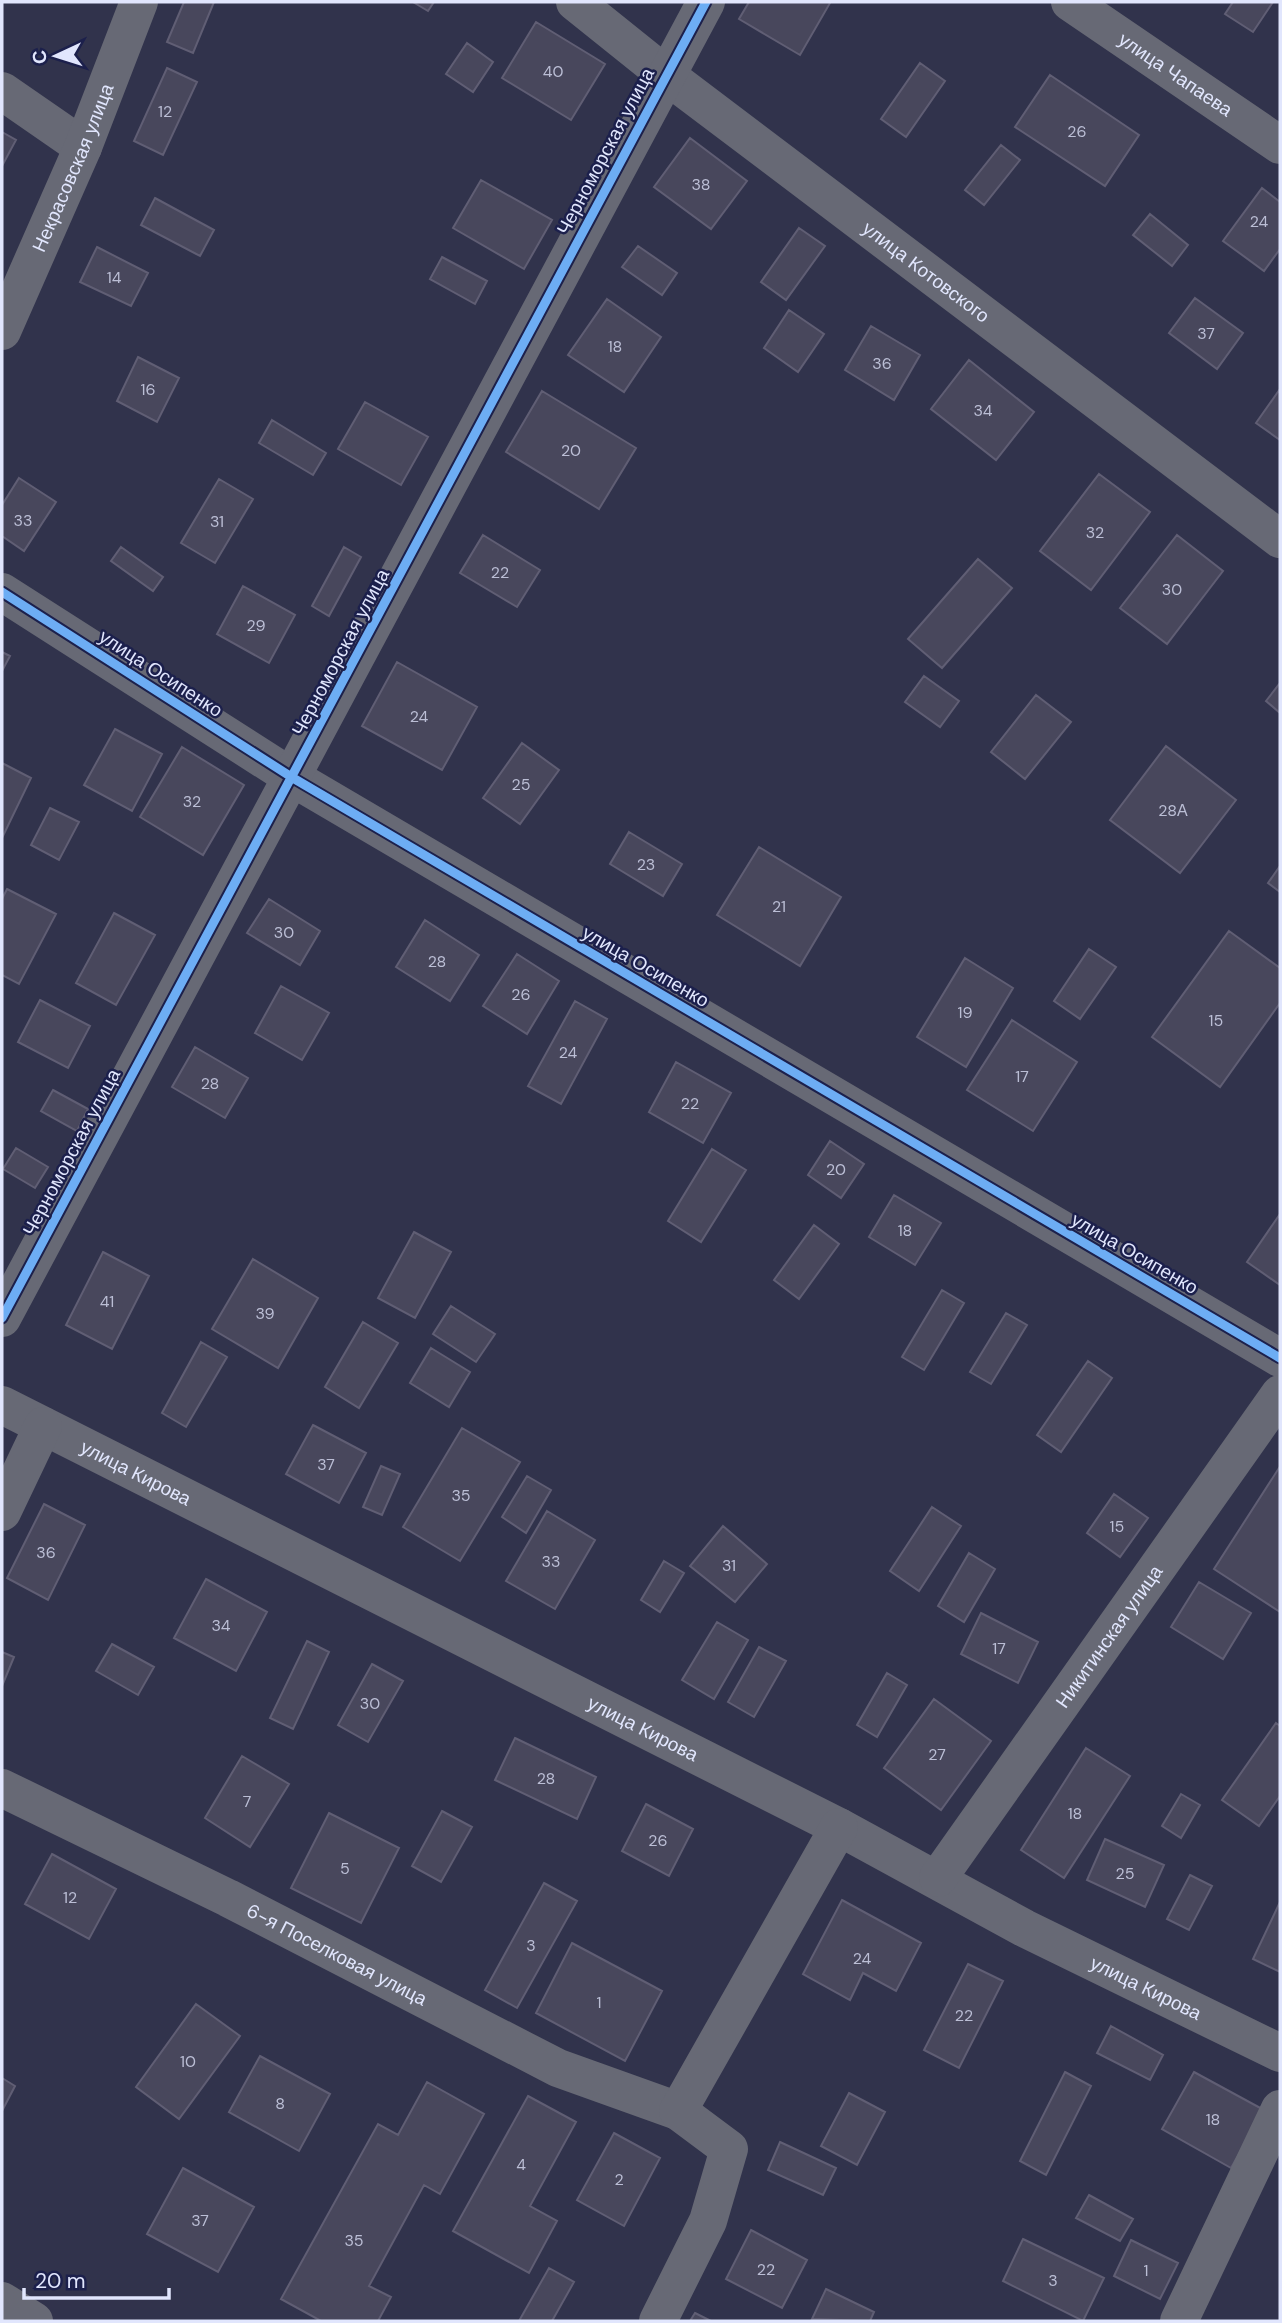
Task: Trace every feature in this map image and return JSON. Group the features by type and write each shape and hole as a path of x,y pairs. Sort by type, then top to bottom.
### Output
{"street":[{"name":"Некрасовская улица","path":"2,331 83,147 139,2"},
{"name":"улица Котовского","path":"575,2 666,75 1280,539"},
{"name":"Черноморская улица","path":"2,1318 706,2"},
{"name":"улица Чапаева","path":"1070,2 1280,145"},
{"path":"2,91 83,147"},
{"name":"улица Осипенко","path":"2,592 293,778 1280,1358"},
{"name":"Никитинская улица","path":"938,1878 1280,1394"},
{"name":"улица Кирова","path":"2,1405 839,1827 938,1878 1024,1928 1280,2053"},
{"path":"2,1512 43,1426"},
{"name":"6-я Поселковая улица","path":"2,1788 228,1898 558,2068 678,2111"},
{"path":"658,2321 708,2221 729,2149 678,2111 839,1827"},
{"path":"1179,2321 1280,2109"},
{"path":"2,2301 34,2321"}],"building":[{"path":"184,2 214,2 193,53 167,42"},
{"path":"413,2 434,2 428,11"},
{"path":"749,2 830,3 800,55 739,19"},
{"path":"1233,2 1273,2 1253,32 1225,14"},
{"path":"536,22 605,64 571,120 502,78"},
{"path":"467,43 493,62 473,92 446,74"},
{"path":"920,63 945,81 906,137 881,119"},
{"path":"167,68 197,82 163,155 134,141"},
{"path":"1050,75 1139,135 1105,186 1015,127"},
{"path":"2,132 16,140 2,166"},
{"path":"690,138 747,181 711,229 654,187"},
{"path":"1001,145 1020,160 984,205 965,190"},
{"path":"481,180 552,220 524,269 453,228"},
{"path":"1262,188 1280,202 1280,249 1264,271 1223,241"},
{"path":"155,198 214,230 200,256 141,225"},
{"path":"1150,214 1188,245 1172,266 1133,235"},
{"path":"799,228 825,246 786,300 761,282"},
{"path":"638,246 677,273 662,295 622,267"},
{"path":"97,247 148,273 131,306 80,282"},
{"path":"442,257 487,281 475,304 430,279"},
{"path":"1195,298 1243,333 1217,369 1169,333"},
{"path":"607,299 661,337 624,392 568,355"},
{"path":"789,310 824,334 798,372 764,348"},
{"path":"871,326 920,355 894,400 845,370"},
{"path":"138,357 179,378 157,422 117,401"},
{"path":"969,360 1034,412 996,460 931,409"},
{"path":"1280,389 1280,440 1256,423"},
{"path":"542,391 636,448 599,509 506,452"},
{"path":"365,402 428,437 401,485 338,449"},
{"path":"272,420 326,453 313,475 259,443"},
{"path":"1099,474 1150,512 1091,590 1040,551"},
{"path":"19,478 56,502 24,551 2,536 2,505"},
{"path":"219,479 253,499 215,563 181,543"},
{"path":"483,535 540,570 517,607 460,573"},
{"path":"1177,535 1223,571 1167,644 1120,608"},
{"path":"121,547 163,577 153,591 111,561"},
{"path":"344,547 361,557 329,616 312,606"},
{"path":"978,559 1012,588 942,668 908,639"},
{"path":"243,586 295,615 269,663 217,634"},
{"path":"2,652 10,656 2,671"},
{"path":"397,662 477,707 442,770 362,726"},
{"path":"924,676 959,701 940,727 905,702"},
{"path":"1280,683 1280,713 1266,701"},
{"path":"1036,695 1071,722 1025,779 991,752"},
{"path":"115,729 162,754 132,811 84,785"},
{"path":"522,743 559,770 520,824 483,798"},
{"path":"1166,746 1236,800 1180,873 1110,820"},
{"path":"182,747 244,785 203,855 140,817"},
{"path":"2,763 31,778 2,838"},
{"path":"50,808 79,822 59,860 31,845"},
{"path":"629,832 682,864 663,896 610,864"},
{"path":"759,847 841,897 800,966 717,915"},
{"path":"1280,866 1280,892 1268,883"},
{"path":"7,889 56,914 19,984 2,975 2,899"},
{"path":"269,899 320,931 300,965 247,933"},
{"path":"114,913 155,935 116,1005 76,983"},
{"path":"425,920 479,955 450,1001 396,967"},
{"path":"1229,931 1280,968 1280,1003 1220,1087 1152,1037"},
{"path":"1089,949 1116,967 1080,1019 1054,1001"},
{"path":"517,954 559,981 527,1034 483,1006"},
{"path":"965,958 1013,988 966,1067 917,1037"},
{"path":"281,986 329,1013 302,1060 255,1033"},
{"path":"40,1000 90,1026 68,1068 18,1042"},
{"path":"575,1001 607,1019 561,1104 528,1086"},
{"path":"1012,1020 1077,1062 1033,1131 967,1090"},
{"path":"195,1047 248,1078 225,1118 172,1087"},
{"path":"676,1062 731,1093 703,1143 649,1112"},
{"path":"53,1090 88,1109 77,1131 41,1111"},
{"path":"830,1141 864,1164 841,1198 808,1175"},
{"path":"16,1148 48,1167 35,1188 3,1169"},
{"path":"712,1149 746,1170 701,1242 668,1221"},
{"path":"894,1195 941,1223 915,1265 869,1237"},
{"path":"1280,1214 1280,1285 1247,1262"},
{"path":"814,1225 839,1244 799,1299 774,1280"},
{"path":"414,1232 451,1252 415,1318 378,1298"},
{"path":"103,1252 149,1276 112,1349 66,1325"},
{"path":"253,1259 318,1298 278,1368 212,1329"},
{"path":"942,1290 964,1303 924,1370 902,1357"},
{"path":"451,1306 495,1334 476,1362 433,1334"},
{"path":"1006,1313 1027,1325 991,1384 970,1372"},
{"path":"363,1322 398,1343 359,1408 325,1387"},
{"path":"201,1342 227,1357 186,1427 162,1413"},
{"path":"431,1348 470,1372 449,1407 410,1383"},
{"path":"1088,1361 1112,1378 1061,1452 1037,1435"},
{"path":"313,1425 366,1453 339,1503 286,1474"},
{"path":"462,1428 520,1462 460,1561 403,1527"},
{"path":"381,1466 400,1474 382,1515 363,1507"},
{"path":"1280,1469 1280,1612 1214,1569"},
{"path":"527,1476 551,1490 526,1533 502,1517"},
{"path":"1114,1494 1148,1518 1120,1557 1087,1533"},
{"path":"44,1504 85,1525 48,1600 7,1578"},
{"path":"932,1507 961,1526 919,1591 890,1571"},
{"path":"547,1511 595,1540 555,1609 506,1581"},
{"path":"723,1526 767,1564 735,1602 690,1566"},
{"path":"969,1553 995,1569 964,1622 938,1606"},
{"path":"664,1561 684,1573 660,1612 641,1600"},
{"path":"206,1579 267,1612 236,1671 174,1638"},
{"path":"1199,1582 1251,1613 1223,1659 1171,1627"},
{"path":"981,1613 1038,1642 1018,1683 961,1654"},
{"path":"717,1622 748,1640 714,1699 682,1680"},
{"path":"307,1641 329,1652 293,1729 270,1718"},
{"path":"112,1644 154,1667 138,1695 96,1671"},
{"path":"759,1647 786,1661 754,1717 728,1702"},
{"path":"2,1652 14,1657 2,1686"},
{"path":"372,1664 403,1681 368,1742 338,1725"},
{"path":"887,1673 907,1685 877,1737 857,1725"},
{"path":"934,1699 991,1741 941,1810 884,1768"},
{"path":"1276,1723 1280,1726 1280,1796 1259,1826 1222,1800"},
{"path":"515,1738 596,1777 577,1819 495,1780"},
{"path":"1086,1748 1130,1776 1064,1878 1021,1850"},
{"path":"242,1756 289,1784 250,1847 205,1818"},
{"path":"1181,1794 1200,1805 1181,1838 1162,1826"},
{"path":"646,1804 693,1829 669,1876 622,1851"},
{"path":"442,1811 472,1827 441,1882 412,1866"},
{"path":"329,1813 399,1848 361,1923 291,1888"},
{"path":"1105,1839 1164,1865 1145,1907 1087,1880"},
{"path":"52,1854 116,1889 89,1939 25,1904"},
{"path":"1190,1875 1212,1886 1189,1930 1167,1919"},
{"path":"544,1883 577,1901 517,2008 485,1990"},
{"path":"842,1900 921,1943 896,1991 863,1973 850,2000 803,1974"},
{"path":"1280,1902 1280,1972 1253,1959"},
{"path":"572,1943 662,1991 625,2061 536,2013"},
{"path":"968,1964 1003,1981 959,2068 924,2050"},
{"path":"196,2004 240,2036 179,2119 136,2087"},
{"path":"1111,2026 1163,2055 1150,2080 1097,2053"},
{"path":"260,2056 330,2094 299,2151 229,2112"},
{"path":"1065,2072 1091,2086 1046,2175 1020,2161"},
{"path":"1194,2072 1264,2110 1231,2168 1162,2129"},
{"path":"2,2078 15,2086 2,2111"},
{"path":"427,2082 484,2114 440,2194 424,2185 369,2286 391,2297 378,2321 321,2321 281,2299 378,2124 398,2135"},
{"path":"849,2093 885,2112 857,2165 821,2146"},
{"path":"528,2096 576,2122 530,2206 557,2221 529,2273 453,2231"},
{"path":"614,2133 660,2158 624,2226 577,2200"},
{"path":"780,2142 836,2168 823,2195 768,2170"},
{"path":"183,2168 254,2207 218,2272 147,2234"},
{"path":"1089,2195 1133,2219 1120,2241 1076,2218"},
{"path":"751,2230 807,2260 782,2308 726,2279"},
{"path":"1023,2239 1104,2278 1083,2321 1003,2281"},
{"path":"1131,2240 1178,2263 1160,2299 1114,2276"},
{"path":"549,2268 574,2282 552,2321 519,2321"},
{"path":"826,2289 874,2312 870,2321 812,2319"},
{"path":"695,2313 711,2321 690,2321"}],"cycle path":[{"path":"2,1318 706,2"},
{"path":"2,592 293,778 1280,1358"}]}
